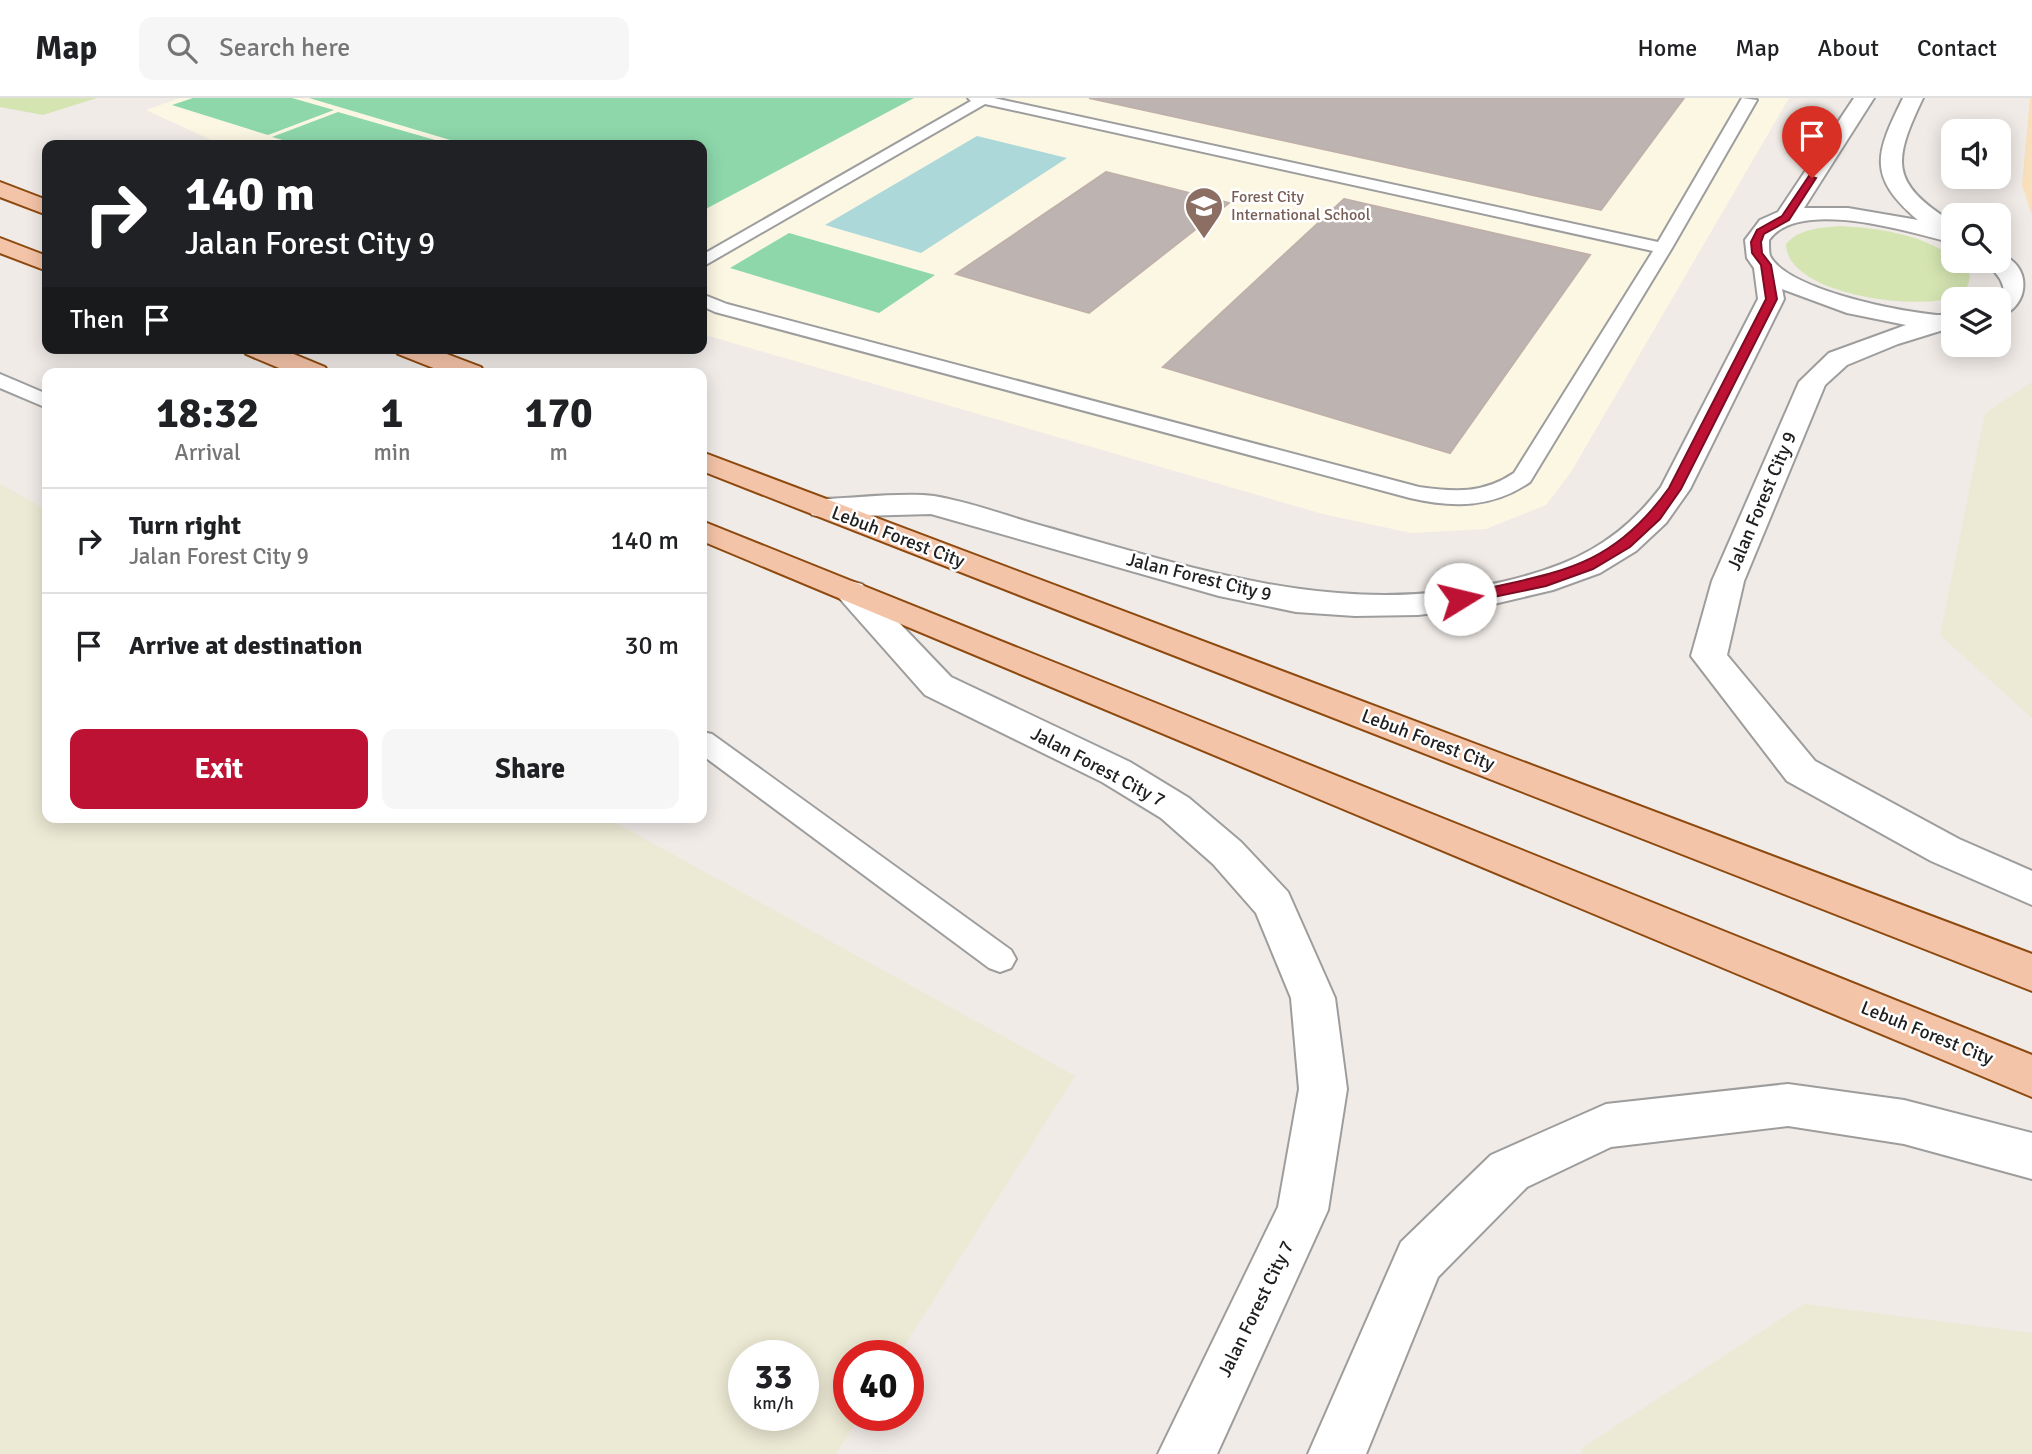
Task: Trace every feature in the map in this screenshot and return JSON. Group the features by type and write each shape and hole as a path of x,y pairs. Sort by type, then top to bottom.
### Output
{"main road":[{"path":"0,189 42,206"},
{"path":"0,245 42,262"},
{"path":"269,354 303,368"},
{"path":"422,354 458,368"},
{"name":"Lebuh Forest City","path":"707,463 2032,973"},
{"name":"Lebuh Forest City","path":"707,532 2032,1076"}],"street":[{"name":"Jalan Forest City 9","path":"1786,218 1864,98"},
{"name":"Jalan Forest City 9","path":"1913,98 1895,140 1890,163 1900,188 1918,211 1941,226"},
{"name":"Jalan Forest City 9","path":"1941,231 1910,222 1855,214 1806,214 1786,218 1760,232 1756,242 1757,253 1766,265 1800,289 1853,308 1884,315 1941,320"},
{"name":"Jalan Forest City 9","path":"823,508 932,505 1231,589 1296,601 1355,605 1418,604 1481,597 1541,583 1588,566 1625,544 1662,507 1675,489 1771,299 1766,265"},
{"path":"2011,266 2032,274"},
{"path":"2010,273 2017,286 2011,306"},
{"name":"Jalan Forest City 9","path":"1941,324 1889,338 1838,359 1813,382 1728,581 1709,656 1801,771 1945,850 2032,889"},
{"name":"Jalan Forest City 7","path":"850,591 938,686 1116,772 1175,808 1227,853 1273,904 1313,998 1323,1089 1303,1210 1186,1454"},
{"path":"1337,1454 1419,1260 1508,1171 1606,1126 1788,1105 1904,1122 2032,1156"}],"lane":[{"path":"707,301 735,312 1418,493 1450,498 1481,497 1506,490 1522,477 1663,248 1751,100 1749,98"},
{"path":"707,259 979,99 1663,248"},
{"path":"0,380 42,400"},
{"path":"707,745 1000,959"}],"shaded area":[{"name":"Forest City International School","path":"180,98 1789,98 1571,472 1546,505 1486,529 1411,533 1323,514 707,335 707,140 211,140 146,110"},
{"path":"2032,382 2032,718 1940,635 1985,413"},
{"path":"0,484 42,507 42,823 616,823 1075,1076 908,1340 833,1340 833,1431 851,1431 836,1454 0,1454"},
{"path":"1804,1304 2032,1333 2032,1454 1580,1454 1582,1448"}],"green space":[{"path":"0,98 97,98 43,115 0,107"},
{"path":"193,98 292,98 334,110 268,135 172,105"},
{"path":"309,98 914,98 707,208 707,140 450,140"},
{"path":"338,112 435,140 282,140 272,137"},
{"path":"1818,228 1869,228 1927,243 1941,249 1941,273 1969,273 1969,283 1967,287 1941,287 1941,300 1912,302 1856,295 1830,287 1807,276 1792,261 1786,244 1804,232"},
{"path":"789,233 935,275 879,313 730,268"}],"sand":[{"path":"2032,98 2032,215 2022,185"}],"water":[{"path":"977,136 1067,158 921,253 825,225"}],"building":[{"path":"1089,98 1684,98 1601,210"},
{"path":"1106,172 1229,203 1089,313 956,274"},
{"path":"1344,199 1590,255 1450,453 1163,367"}],"place":[{"name":"Forest City International School","path":"1204,240"}],"route":[{"path":"1460,599 1481,597 1541,583 1588,566 1625,544 1655,516 1675,489 1771,299 1766,265 1757,253 1756,242 1760,232 1770,224 1786,218 1812,178"}]}
